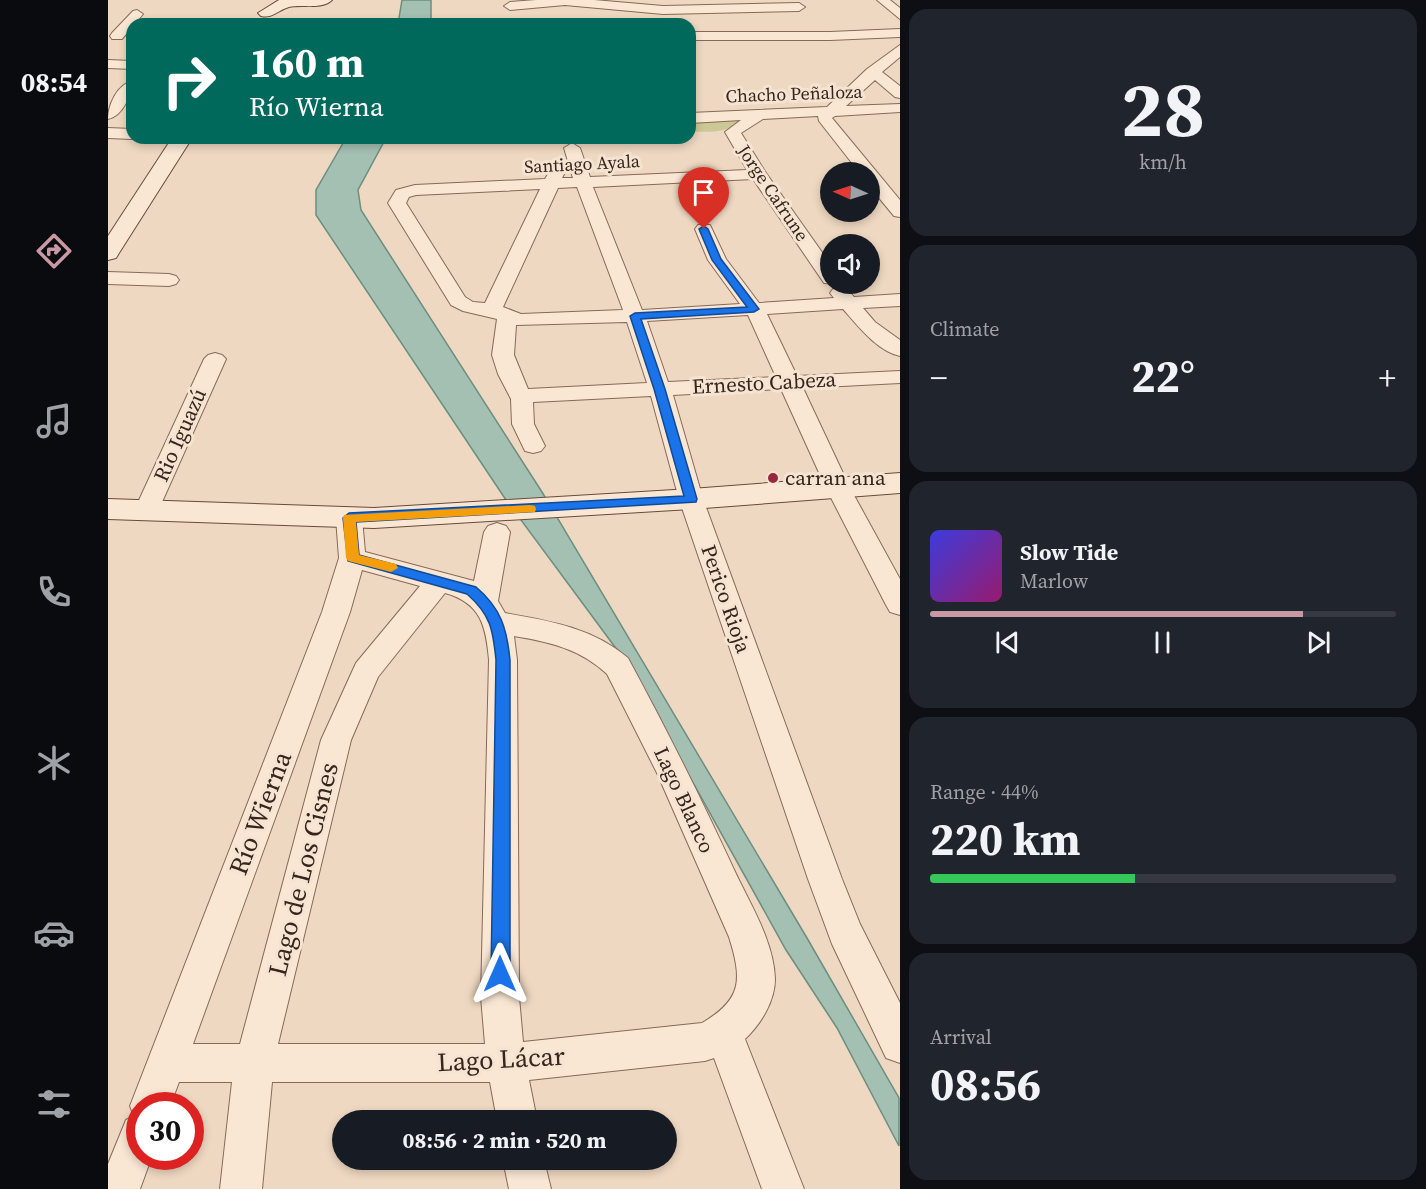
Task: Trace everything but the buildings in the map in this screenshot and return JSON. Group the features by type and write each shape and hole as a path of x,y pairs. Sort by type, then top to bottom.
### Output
{"street":[{"path":"296,0 309,1"},
{"path":"265,12 279,4 325,0"},
{"path":"883,0 900,15"},
{"path":"510,7 566,1 658,4 803,17 900,33"},
{"path":"631,18 637,3"},
{"path":"652,18 658,4"},
{"path":"133,18 137,14"},
{"path":"696,35 803,17"},
{"path":"791,48 803,17"},
{"path":"113,36 126,24"},
{"path":"859,162 824,118 900,49"},
{"path":"108,64 126,65"},
{"path":"872,72 900,94"},
{"path":"108,115 121,92"},
{"name":"Chacho Peñaloza","path":"696,118 900,108"},
{"name":"Jorge Cafrune","path":"759,115 725,133 758,174 820,263"},
{"path":"108,133 126,134"},
{"path":"108,253 178,144"},
{"path":"533,446 523,424 521,396 509,374 503,355 500,314 556,173 574,144"},
{"name":"Perico Rioja","path":"575,144 585,183 660,389 691,499 845,932 894,1023"},
{"name":"Santiago Ayala","path":"500,314 464,306 452,294 397,203 398,198 408,191 758,174"},
{"path":"880,188 900,212"},
{"path":"704,229 717,260 754,309 790,381 838,488 900,605"},
{"path":"108,278 169,280"},
{"path":"841,294 868,326 900,350"},
{"path":"500,314 534,321 900,300"},
{"name":"Rio Iguazú","path":"146,511 215,359"},
{"name":"Ernesto Cabeza","path":"521,396 900,377"},
{"path":"108,509 499,522 561,508 900,483"},
{"name":"Río Wierna","path":"155,1092 336,612 352,558 349,518"},
{"path":"490,611 499,522"},
{"path":"352,558 471,590 490,611 501,635 503,660 500,997 506,1063 515,1110"},
{"name":"Lago de Los Cisnes","path":"241,1189 254,1062 325,781 346,714 366,672 376,657 440,580"},
{"name":"Lago Blanco","path":"490,611 590,643 606,653 618,666 672,770 747,936 756,964 755,991 744,1011 724,1034"},
{"path":"724,1034 783,1189"},
{"name":"Lago Lácar","path":"166,1063 506,1063 705,1042 724,1034"},
{"path":"119,1189 126,1170"},
{"path":"526,1170 530,1189"}],"shaded area":[{"path":"402,0 431,0 431,18 399,18"},
{"path":"742,119 730,128 712,132 696,132 696,120"},
{"path":"343,144 383,144 358,190 361,210 542,492 807,938 899,1098 899,1146 837,1028 786,950 626,662 504,497 316,215 316,190"}],"slow traffic":[{"path":"391,568 352,558 349,518 530,509"}],"place":[{"name":"carran ana","path":"773,478"}],"route":[{"path":"500,974 503,660 501,635 494,615 484,601 471,590 352,558 349,518 691,499 660,389 635,316 754,309 717,260 704,229"}]}
